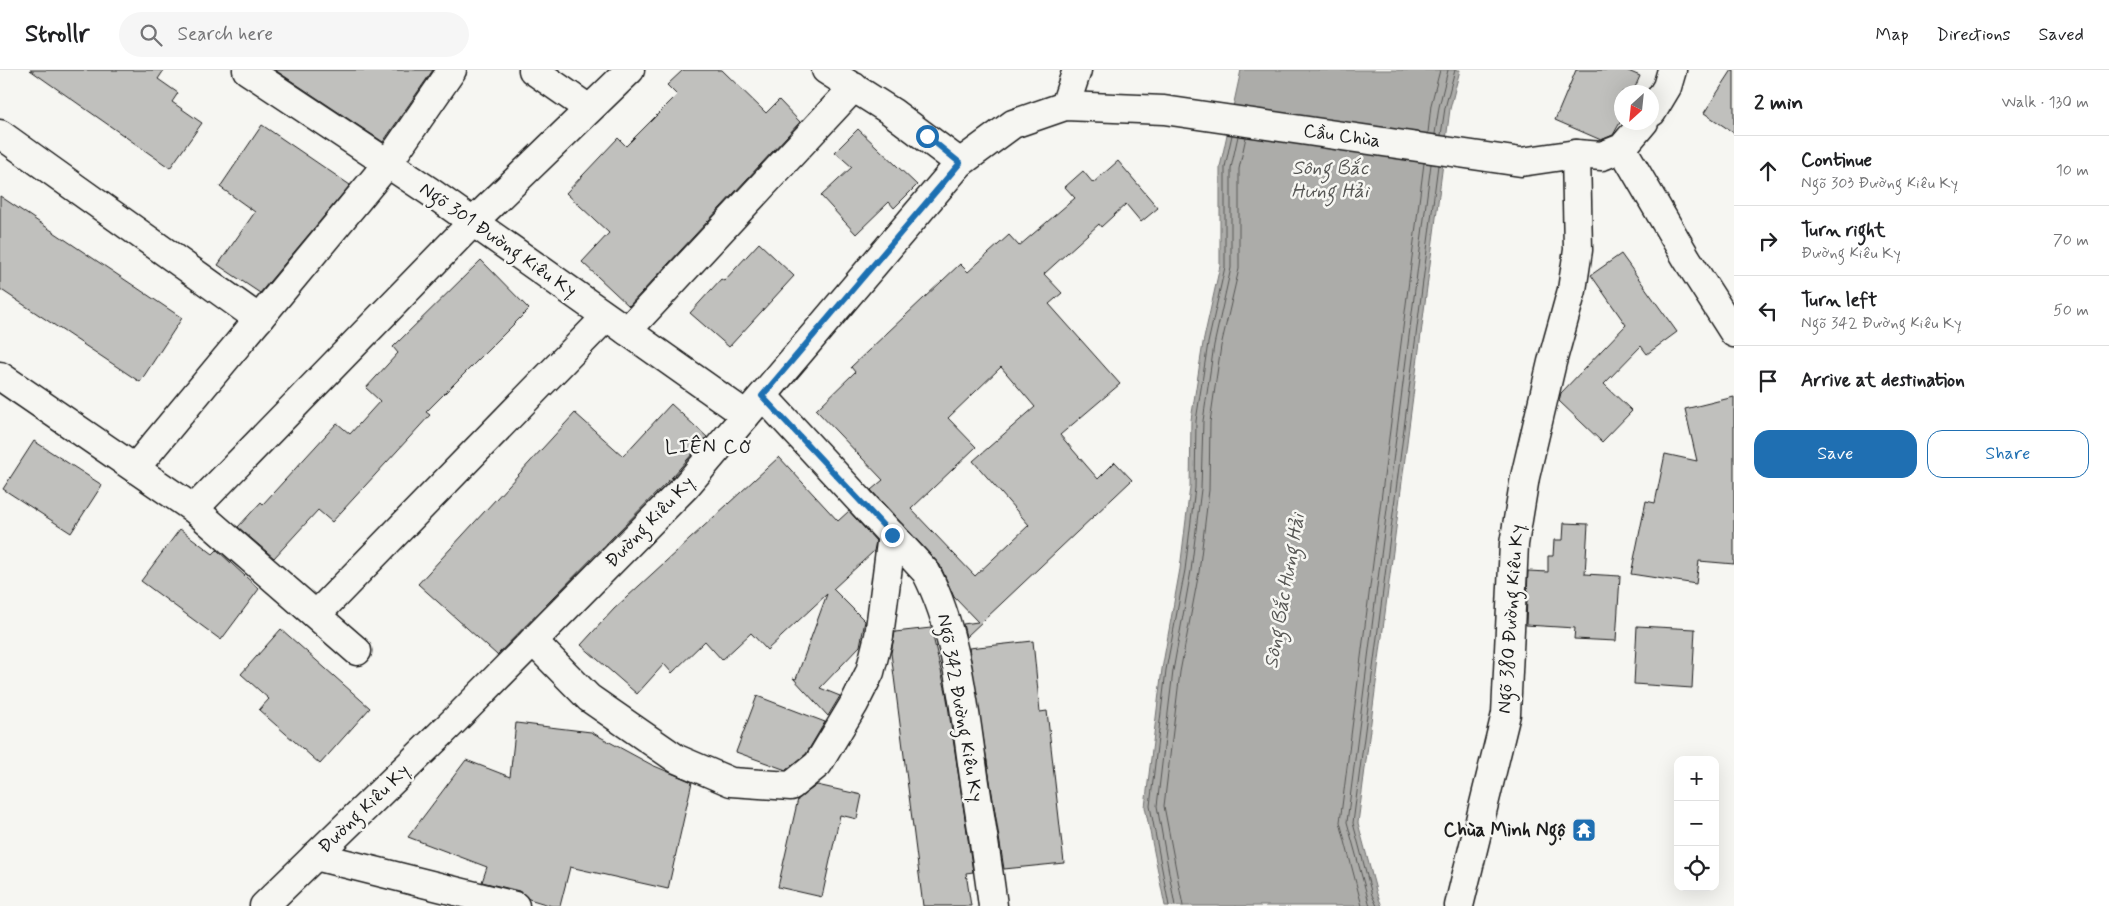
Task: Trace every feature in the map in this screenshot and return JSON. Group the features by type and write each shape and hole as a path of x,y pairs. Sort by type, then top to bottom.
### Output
{"street":[{"name":"Ngõ 301 Đường Kiêu Kỵ","path":"247,70 388,163 616,324 754,406"},
{"path":"136,468 388,163 452,70"},
{"path":"533,70 589,110"},
{"path":"194,509 473,222 630,70"},
{"path":"826,70 892,112 960,163"},
{"path":"1065,106 1077,70"},
{"path":"1659,100 1667,87 1672,70"},
{"path":"317,614 616,324 854,87"},
{"name":"Đường Kiêu Kỵ","path":"264,906 533,641 686,486 960,163 1013,124 1065,106 1164,110"},
{"name":"Cầu Chùa","path":"1164,110 1521,162 1576,154"},
{"path":"1576,154 1602,156 1622,148 1637,130"},
{"path":"0,134 259,319"},
{"path":"1622,148 1734,333"},
{"name":"Ngõ 380 Đường Kiêu Kỵ","path":"1459,906 1506,714 1514,544 1525,477 1573,282 1578,250 1576,154"},
{"path":"0,376 194,509 317,614 357,651"},
{"name":"Ngõ 342 Đường Kiêu Kỵ","path":"754,406 892,535 926,572 948,622 968,731 993,906"},
{"path":"533,641 589,698 677,759 731,782 790,786 818,764 854,704 870,672 879,636 892,535"},
{"path":"316,856 515,906"}],"water":[{"name":"Sông Bắc Hưng Hải","path":"1241,70 1460,70 1450,109 1358,823 1382,906 1165,906 1145,807 1162,669 1180,569 1190,487 1191,420 1203,343 1220,266 1220,167"}],"building":[{"path":"30,70 164,70 158,79 178,93 172,102 202,123 170,168"},
{"path":"275,70 433,70 383,142"},
{"path":"683,70 722,70 766,113 779,100 800,122 629,306 582,262 609,233 566,193 618,138 626,146 677,95 667,85"},
{"path":"1576,70 1626,70 1640,76 1636,85 1614,85 1614,130 1616,130 1613,135 1601,140 1555,120"},
{"path":"1732,70 1734,70 1734,133 1704,113"},
{"path":"262,125 350,185 260,293 218,265 255,212 220,187"},
{"path":"858,129 917,185 894,208 889,202 856,234 821,196 852,167 835,152"},
{"path":"1118,161 1158,208 1141,222 1126,204 1101,227 1099,224 1044,274 1062,293 1049,304 1120,384 1060,435 1098,479 1115,462 1132,480 966,637 963,624 978,622 954,597 940,565 871,490 883,480 816,410 855,372 851,367 960,264 968,272 1009,235 1019,246 1075,198 1065,187 1083,171 1093,183","holes":["1001,367 1035,407 973,461 1029,525 975,576 911,509 976,447 948,418"]},
{"path":"0,196 182,318 140,382 0,289"},
{"path":"759,243 794,276 729,347 690,313 721,279 724,281"},
{"path":"1621,254 1677,332 1647,354 1641,346 1604,384 1632,411 1602,442 1559,401 1561,393 1626,325 1591,275"},
{"path":"481,260 529,309 426,412 430,415 332,522 318,510 274,558 238,527 261,502 263,504 337,423 350,434 380,401 366,388 398,353 393,347"},
{"path":"1734,397 1734,564 1699,561 1696,584 1631,574 1646,501 1655,503 1665,454 1697,461 1685,409"},
{"path":"671,404 707,437 674,475 497,655 418,584 575,413 623,456"},
{"path":"34,441 102,485 71,533 3,489"},
{"path":"779,457 838,521 849,511 876,541 874,551 833,589 865,621 860,646 820,688 840,696 828,716 793,678 796,679 827,594 767,650 751,633 722,660 705,641 672,673 664,664 637,694 581,645 614,609"},
{"path":"1564,523 1588,524 1585,574 1620,576 1616,641 1574,639 1575,628 1526,625 1528,571 1548,572 1548,556 1553,556 1554,540 1563,540"},
{"path":"180,529 213,554 217,550 259,589 221,640 141,581"},
{"path":"1637,626 1695,629 1692,688 1634,684"},
{"path":"931,628 946,692 973,872 966,873 971,906 923,906 891,653 895,632"},
{"path":"281,629 370,708 320,764 259,710 269,699 241,674"},
{"path":"1033,641 1040,712 1047,711 1064,863 1004,869 969,648"},
{"path":"757,696 825,722 806,754 786,770 736,752"},
{"path":"516,723 591,732 652,765 692,782 668,889 570,867 560,906 552,906 529,899 519,891 482,882 487,867 408,837 466,760 510,777"},
{"path":"817,785 862,795 857,819 840,815 822,897 778,887 798,799"}],"place":[{"name":"Chùa Minh Ngộ","path":"1584,830"}],"district":[{"name":"LIÊN CƠ","path":"709,447"}],"route":[{"path":"892,535 762,396 960,163 927,136"}]}
